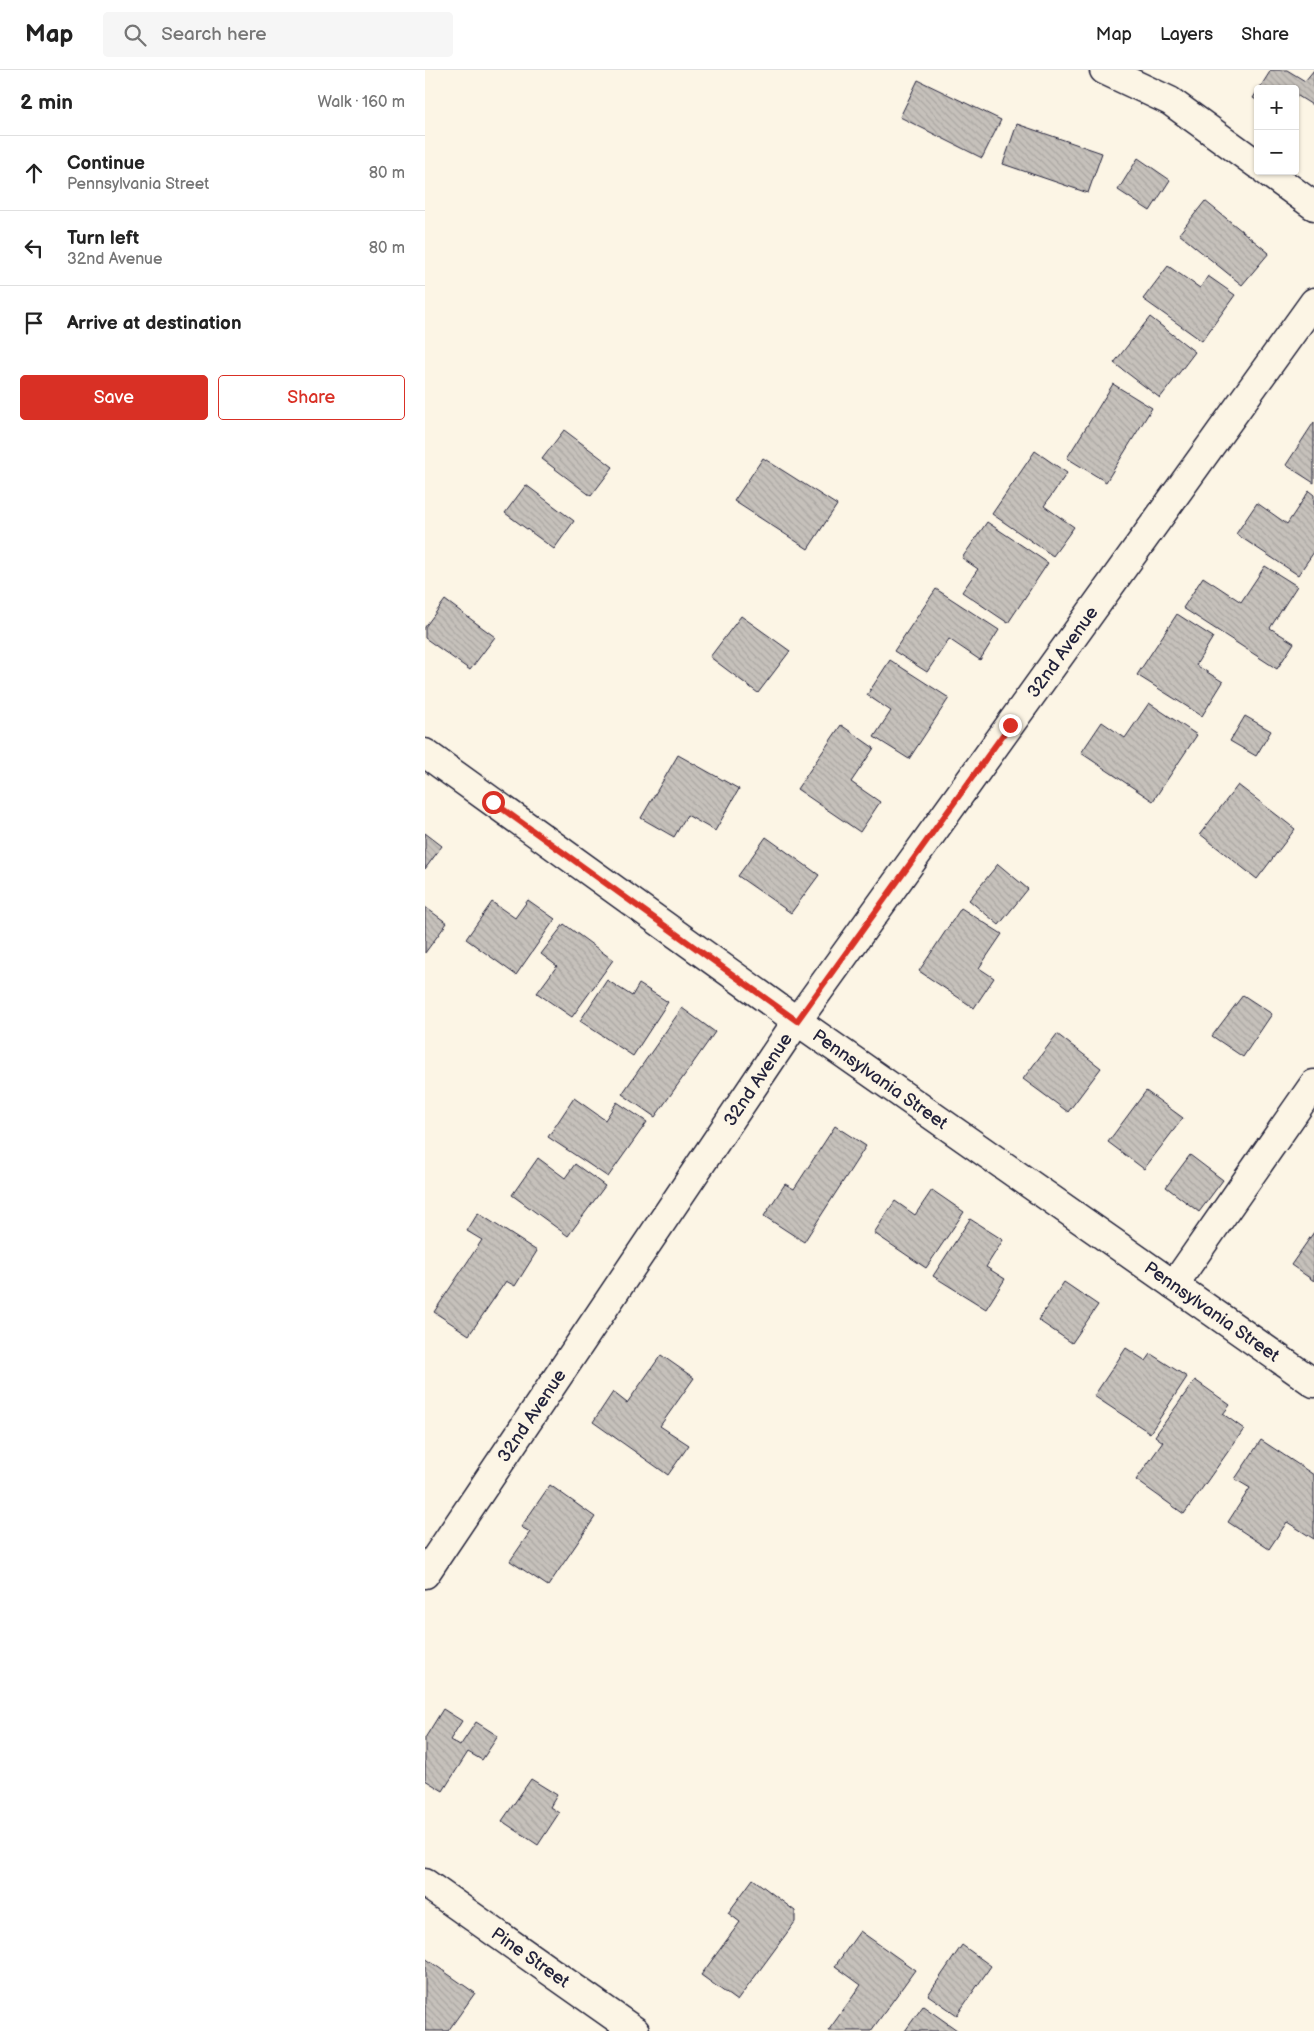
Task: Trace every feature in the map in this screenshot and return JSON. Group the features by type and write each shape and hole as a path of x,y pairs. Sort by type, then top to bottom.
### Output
{"street":[{"path":"1104,70 1171,101 1254,162"},
{"path":"1271,175 1314,206"},
{"name":"32nd Avenue","path":"425,1574 797,1021 1314,302"},
{"name":"Pennsylvania Street","path":"425,753 797,1021 1314,1383"},
{"path":"1174,1285 1314,1084"},
{"name":"Pine Street","path":"425,1883 635,2031"}],"building":[{"path":"1271,70 1287,70 1305,81 1314,70 1314,106 1299,97 1299,85 1262,85"},
{"path":"918,80 1001,120 982,158 900,117"},
{"path":"1017,124 1102,153 1088,193 1003,164"},
{"path":"1138,158 1170,180 1150,211 1118,190"},
{"path":"1205,201 1269,253 1242,285 1179,234"},
{"path":"1168,266 1200,288 1208,276 1235,295 1202,341 1143,299"},
{"path":"1150,317 1195,352 1160,398 1114,363"},
{"path":"1113,384 1152,408 1106,482 1067,458"},
{"path":"1314,422 1314,483 1286,465"},
{"path":"564,430 613,467 591,496 542,459"},
{"path":"1035,451 1067,473 1044,506 1074,527 1053,556 992,514"},
{"path":"763,458 837,505 808,549 734,501"},
{"path":"526,485 574,521 554,549 505,513"},
{"path":"1309,491 1314,495 1314,552 1298,575 1236,534 1257,503 1287,524"},
{"path":"987,522 1048,563 1008,623 962,592 978,569 962,558"},
{"path":"1265,566 1297,586 1270,628 1294,643 1277,669 1183,608 1203,577 1241,602"},
{"path":"936,589 999,630 980,660 949,639 927,672 894,651"},
{"path":"445,600 495,637 470,670 425,638 425,627"},
{"path":"1177,614 1213,637 1196,665 1223,682 1202,716 1137,675"},
{"path":"741,616 790,651 758,693 710,657"},
{"path":"890,660 949,698 909,759 874,737 891,711 867,695"},
{"path":"1149,703 1197,735 1153,801 1081,753 1102,722 1125,738"},
{"path":"1245,716 1271,731 1256,756 1230,741"},
{"path":"841,725 874,748 851,782 880,802 860,832 797,789"},
{"path":"678,755 739,789 715,831 687,815 674,837 641,818"},
{"path":"1238,785 1295,829 1257,879 1200,834"},
{"path":"425,833 442,846 425,869"},
{"path":"766,837 819,875 791,913 738,876"},
{"path":"998,864 1028,889 999,925 969,900"},
{"path":"528,900 555,919 516,975 466,939 492,902 515,918"},
{"path":"425,907 447,923 425,953"},
{"path":"961,908 1002,934 979,968 994,978 974,1008 919,971"},
{"path":"564,924 613,960 572,1017 537,993 557,966 541,954"},
{"path":"607,980 632,996 639,984 668,1002 633,1056 580,1021"},
{"path":"1243,995 1272,1014 1243,1057 1212,1036"},
{"path":"682,1008 715,1032 655,1117 622,1094"},
{"path":"1057,1034 1101,1068 1068,1112 1023,1079"},
{"path":"1146,1091 1183,1118 1144,1169 1108,1142"},
{"path":"574,1098 605,1120 617,1102 647,1122 608,1177 548,1137"},
{"path":"835,1126 866,1146 804,1242 764,1216 785,1184 794,1189"},
{"path":"1190,1155 1223,1180 1199,1212 1166,1187"},
{"path":"538,1158 565,1178 575,1164 605,1186 568,1236 512,1195"},
{"path":"932,1190 964,1212 926,1268 874,1233 895,1201 915,1215"},
{"path":"478,1213 537,1251 515,1286 506,1281 469,1335 434,1312 482,1240 467,1231"},
{"path":"970,1219 1003,1240 986,1267 1005,1279 986,1309 933,1276"},
{"path":"1314,1232 1314,1281 1291,1265"},
{"path":"1064,1282 1098,1305 1072,1343 1038,1320"},
{"path":"1126,1348 1146,1361 1151,1354 1187,1377 1150,1433 1094,1396"},
{"path":"661,1355 694,1378 660,1426 689,1445 668,1475 593,1422 613,1392 627,1403"},
{"path":"1195,1380 1230,1405 1223,1414 1244,1429 1184,1514 1136,1480 1163,1442 1155,1436"},
{"path":"1261,1440 1314,1475 1314,1539 1287,1522 1269,1549 1228,1522 1250,1488 1235,1479"},
{"path":"550,1485 595,1517 548,1586 510,1561 530,1532 521,1527"},
{"path":"443,1709 462,1721 450,1740 460,1746 476,1722 498,1736 482,1760 468,1752 443,1791 425,1780 425,1738"},
{"path":"531,1779 557,1795 550,1807 559,1813 538,1845 502,1821"},
{"path":"753,1879 795,1911 795,1922 737,2001 701,1975 740,1922 728,1913"},
{"path":"860,1931 915,1970 871,2031 828,2031 861,1985 835,1966"},
{"path":"962,1945 991,1966 957,2015 928,1995"},
{"path":"425,1958 475,1993 448,2031 425,2031"},
{"path":"923,2006 957,2030 905,2031"}],"route":[{"path":"493,802 797,1021 1010,725"}]}
